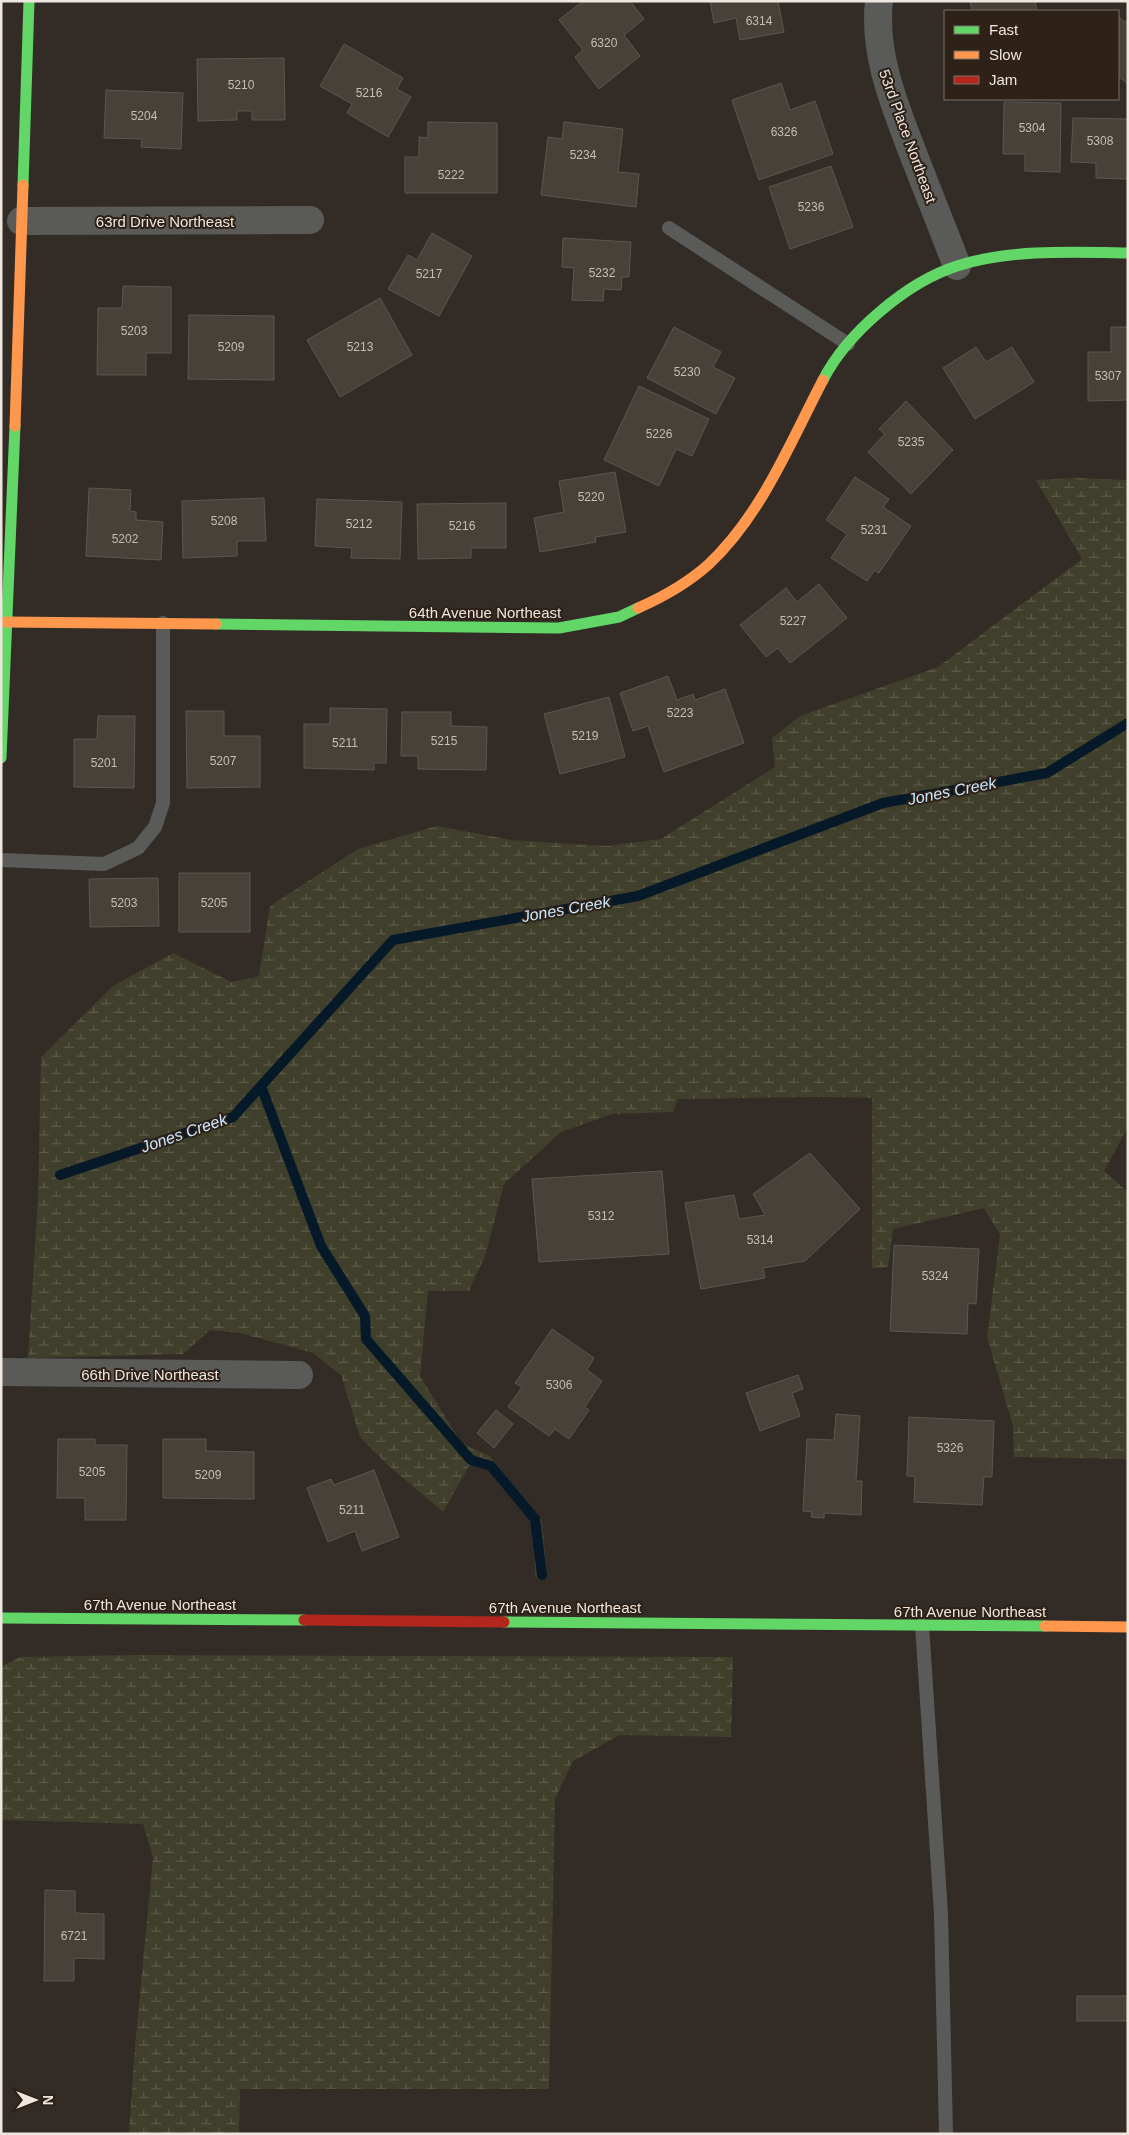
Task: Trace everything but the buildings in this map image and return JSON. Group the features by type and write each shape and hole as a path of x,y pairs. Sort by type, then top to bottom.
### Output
{"street":[{"path":"1,758 6,622 9,399 21,221 29,1"},
{"name":"53rd Place Northeast","path":"879,1 877,16 882,62 895,105 957,266"},
{"name":"63rd Drive Northeast","path":"21,221 310,220"},
{"name":"64th Avenue Northeast","path":"6,622 559,628 619,618 667,595 708,565 742,528 772,479 833,360 872,318 910,289 957,266 1015,255 1066,252 1128,253"},
{"name":"66th Drive Northeast","path":"1,1372 299,1375"},
{"name":"67th Avenue Northeast","path":"1,1618 1128,1627"}],"lane":[{"path":"669,228 848,344"},
{"path":"1,860 104,864 138,848 155,827 162,803 163,623"},
{"path":"922,1625 941,1914 946,2134"}],"green space":[{"path":"1076,478 1128,480 1128,1127 1104,1171 1128,1192 1128,1459 1014,1457 1013,1426 987,1337 1000,1235 984,1208 893,1229 888,1267 872,1268 872,1098 678,1099 673,1112 612,1114 561,1132 504,1184 485,1256 469,1291 428,1291 420,1376 462,1444 490,1456 542,1521 547,1578 535,1577 534,1532 525,1510 492,1470 470,1464 443,1512 389,1466 360,1437 341,1375 313,1353 240,1333 210,1330 183,1354 28,1358 38,1197 41,1057 113,986 173,953 231,982 259,976 270,906 358,849 437,826 511,840 607,846 661,839 775,767 772,738 800,716 938,667 1082,559 1036,480"},
{"path":"135,1655 733,1657 731,1737 620,1735 573,1761 555,1799 549,2089 240,2089 239,2134 129,2134 135,2046 153,1857 143,1824 1,1820 1,1667 20,1657"}],"waterway":[{"name":"Jones Creek","path":"60,1175 233,1117 393,940 638,896 883,803 1047,773 1128,723"},
{"path":"261,1086 321,1246 365,1316 366,1339 471,1460 491,1466 535,1519 542,1575"}],"traffic: fast":[{"path":"23,185 29,1"},
{"path":"823,380 847,345 880,311 918,284 957,266 1020,254 1064,252 1128,253"},
{"path":"1,758 15,426"},
{"path":"216,624 559,628 619,617 638,608"},
{"path":"1,1618 304,1620"},
{"path":"504,1622 1045,1626"}],"traffic: slow":[{"path":"15,426 23,185"},
{"path":"638,608 666,594 693,577 709,564 728,544 745,523 774,477 823,380"},
{"path":"6,622 216,624"},
{"path":"1045,1626 1128,1627"}],"traffic: jam":[{"path":"304,1620 504,1622"}]}
